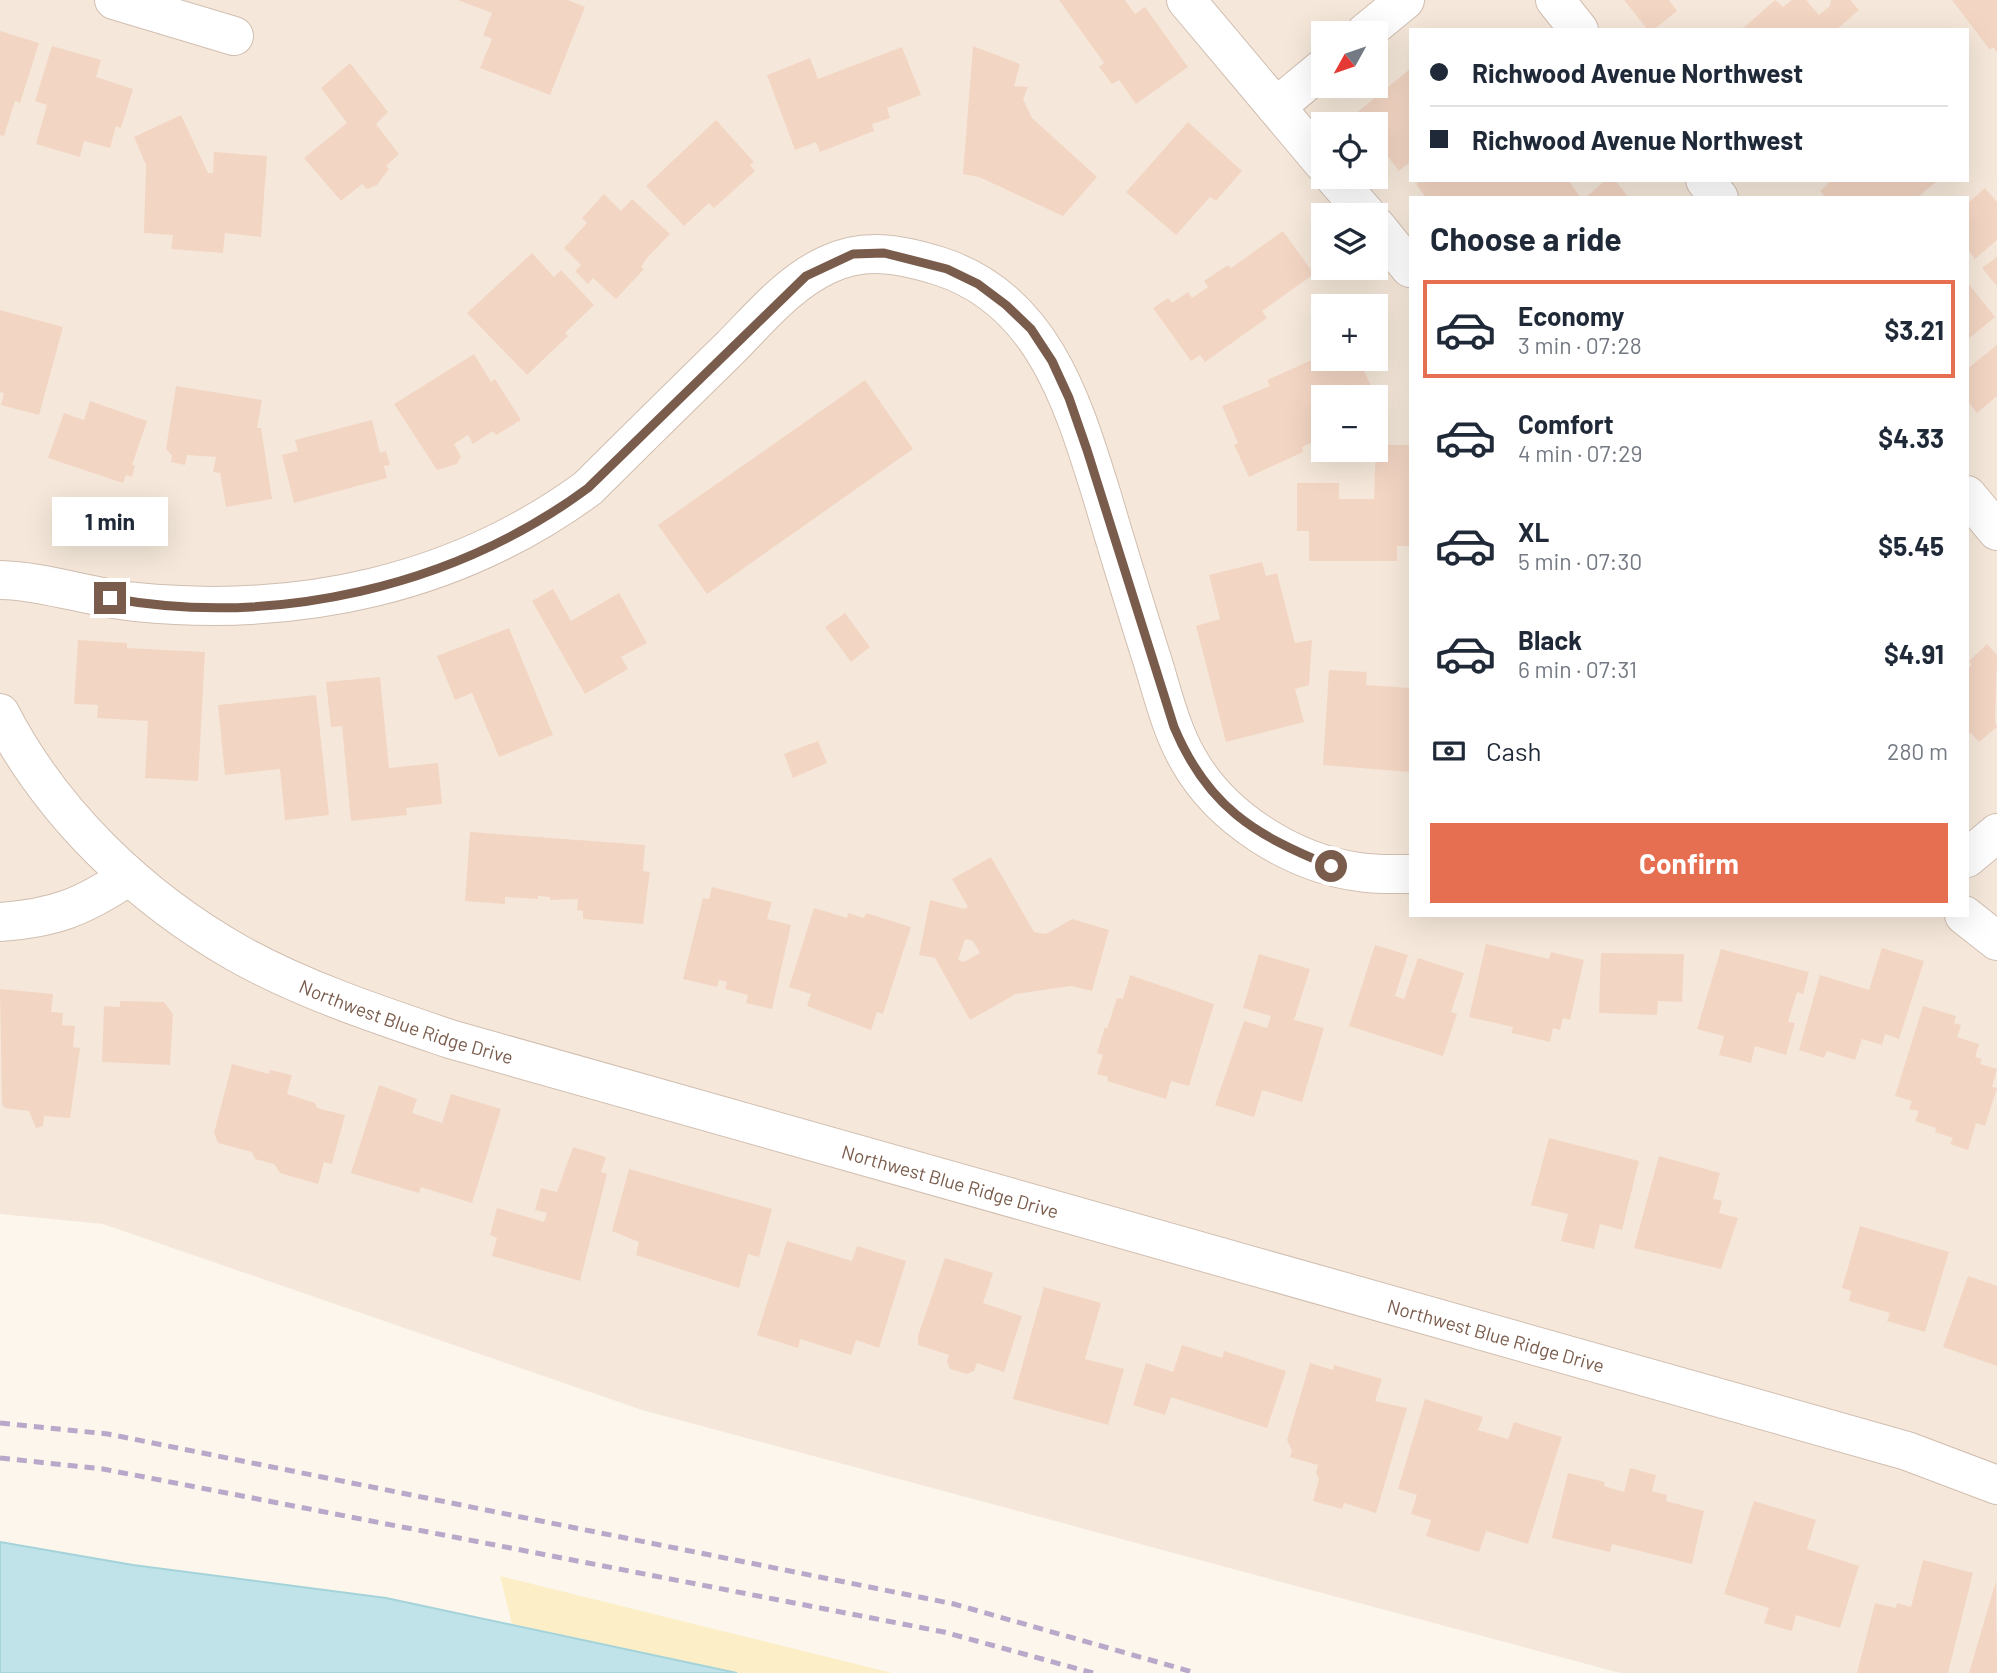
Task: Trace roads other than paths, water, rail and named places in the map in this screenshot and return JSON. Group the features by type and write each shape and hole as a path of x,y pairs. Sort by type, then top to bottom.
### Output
{"street":[{"path":"114,0 234,36"},
{"path":"1186,0 1311,149"},
{"path":"1380,21 1405,0"},
{"path":"1555,0 1577,28"},
{"path":"1276,107 1311,78"},
{"path":"1707,182 1717,196"},
{"path":"1345,189 1357,203"},
{"path":"1388,241 1409,267"},
{"path":"0,580 132,602 228,606 296,602 356,591 414,578 458,563 532,525 588,488 806,276 853,254 884,253 914,258 957,274 1006,305 1031,329 1052,361 1069,398 1087,450 1174,727 1186,757 1203,783 1222,804 1278,844 1331,866 1360,873 1409,874"},
{"path":"1969,497 1997,531"},
{"name":"Northwest Blue Ridge Drive","path":"0,713 37,774 65,809 129,876 179,916 238,954 344,1001 450,1039 1908,1451 1997,1485"},
{"path":"1969,856 1997,833"},
{"path":"0,922 40,919 68,912 96,899 129,876"},
{"path":"1967,917 1997,941"}],"water":[{"path":"0,1542 133,1565 386,1598 737,1673 0,1673"}],"railway":[{"path":"0,1423 108,1434 954,1604 1196,1673"},
{"path":"0,1458 103,1469 944,1632 1093,1673"}]}
